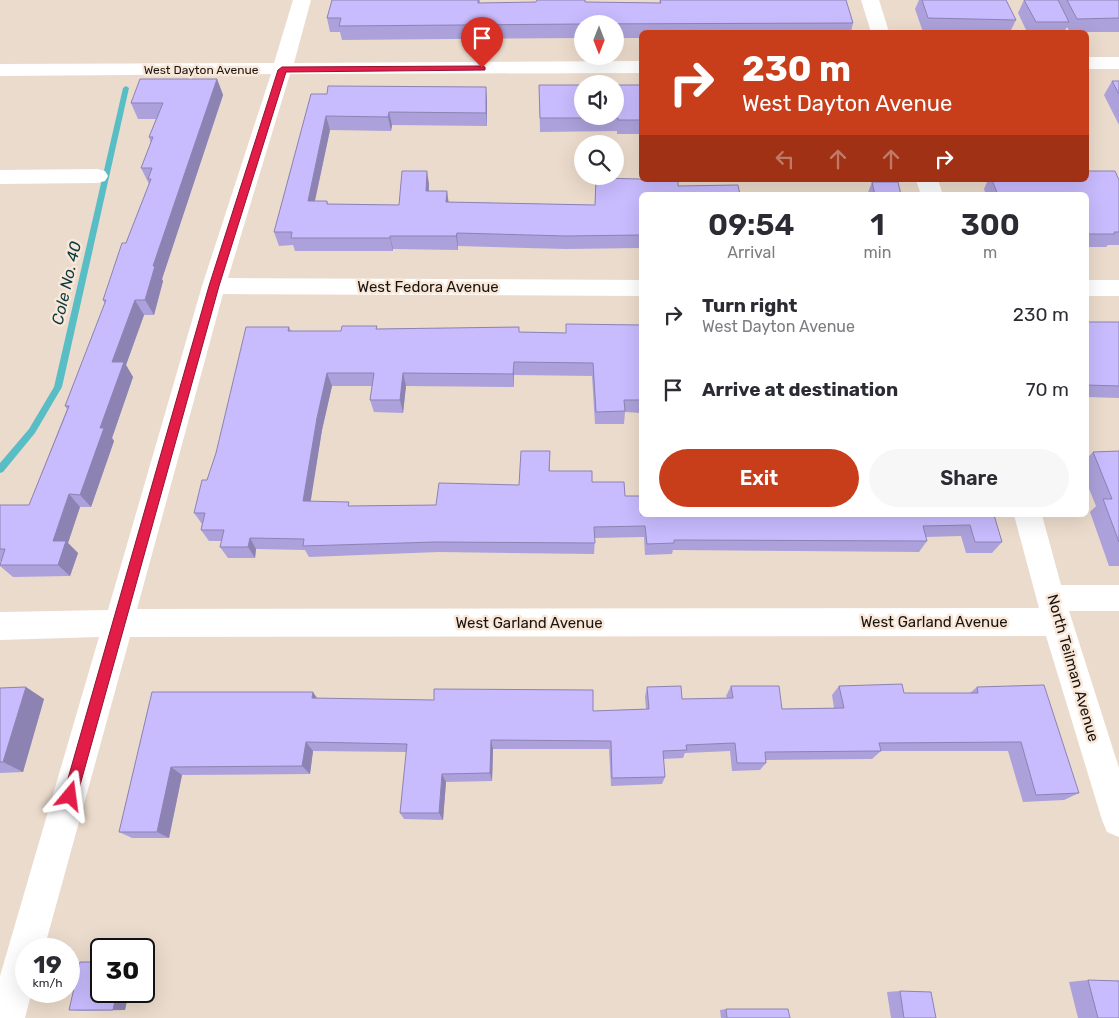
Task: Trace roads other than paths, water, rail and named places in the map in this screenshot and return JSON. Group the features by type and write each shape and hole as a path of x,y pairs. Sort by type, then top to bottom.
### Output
{"street":[{"path":"29,938 214,286 302,0"},
{"path":"870,0 879,30"},
{"path":"1089,63 1119,62"},
{"name":"West Dayton Avenue","path":"0,70 639,67"},
{"path":"0,177 97,176"},
{"name":"West Fedora Avenue","path":"214,286 639,288"},
{"path":"1089,288 1119,288"},
{"name":"North Teilman Avenue","path":"1029,517 1054,610 1119,820"},
{"name":"West Garland Avenue","path":"0,626 1054,610 1119,598"},
{"path":"6,1018 15,987"}],"waterway":[{"name":"Cole No. 40","path":"0,469 32,431 58,387 126,88"}]}
